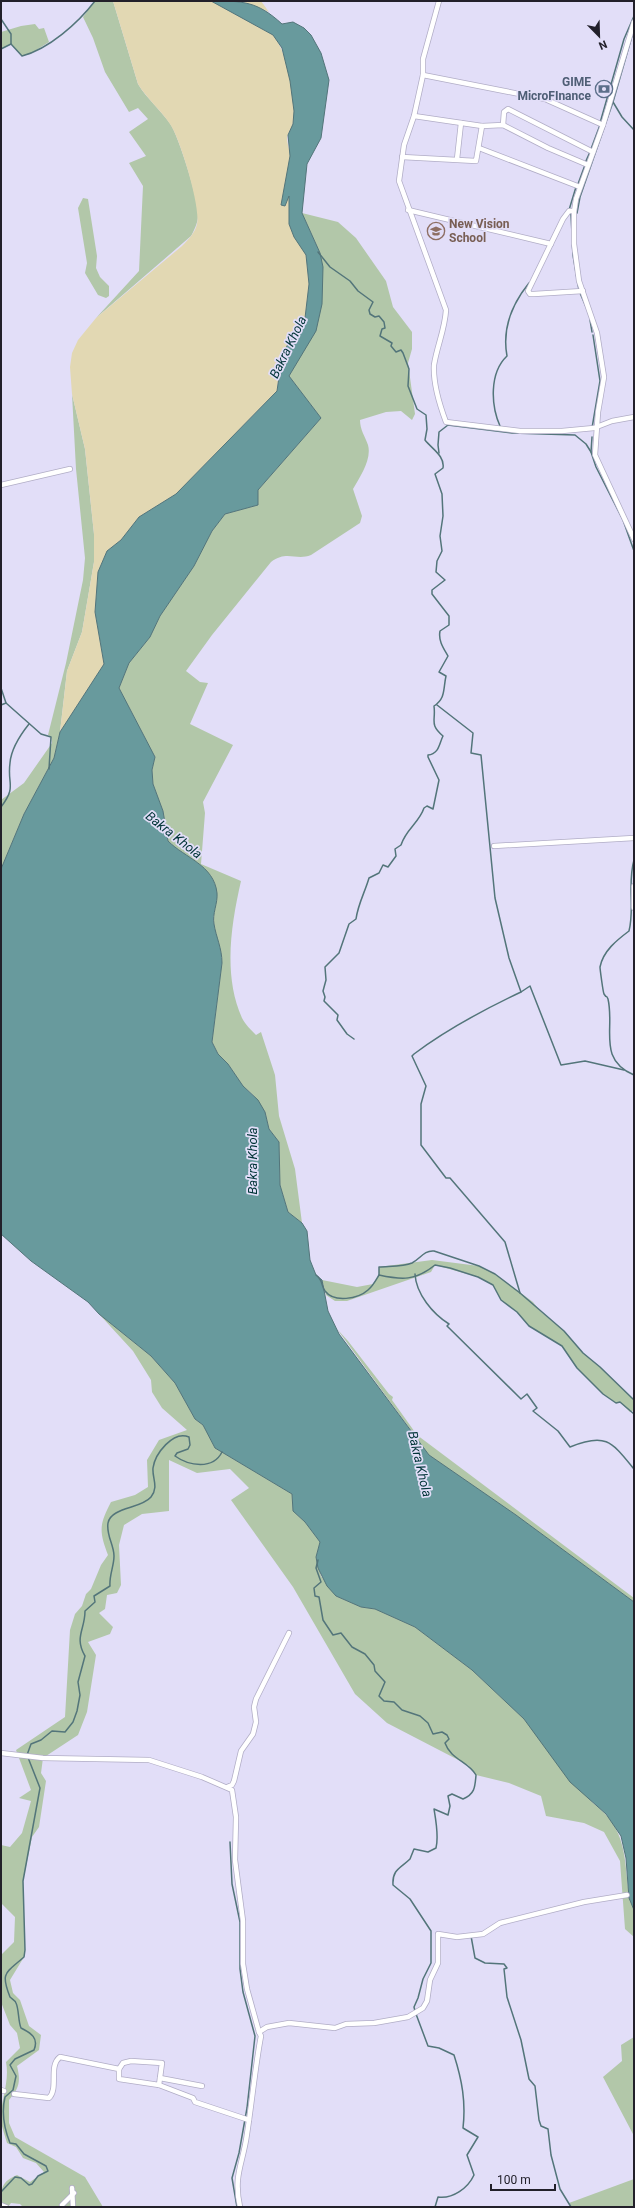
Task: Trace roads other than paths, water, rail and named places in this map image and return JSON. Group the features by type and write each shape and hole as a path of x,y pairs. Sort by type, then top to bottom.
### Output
{"street":[{"path":"439,1 423,59 423,75 414,116 404,145 399,181 408,210 446,310 446,324 436,358 434,372 442,412 446,422 520,431 562,431 597,427 612,421 634,417"},
{"path":"634,22 603,125 580,187 574,211 574,244 579,281 597,333 604,377 597,427 595,455 597,463 625,517 634,539"},
{"path":"423,75 545,99 603,125"},
{"path":"503,125 504,112 508,109 593,152"},
{"path":"414,116 482,126 503,125 548,148 588,165"},
{"path":"457,159 461,123"},
{"path":"402,157 476,161 482,126"},
{"path":"479,148 580,187"},
{"path":"408,210 551,244"},
{"path":"574,211 569,212 563,219 528,291 529,293 583,291"},
{"path":"1,485 70,469"},
{"path":"494,846 634,838"},
{"path":"634,886 634,908"},
{"path":"228,1787 232,1785 234,1781 241,1751 252,1734 256,1722 254,1707 258,1696 289,1633"},
{"path":"1,1753 43,1758 149,1760 228,1787 232,1790 235,1801 235,1860 243,1921 242,1948 245,1978 261,2036 245,2150 237,2176 237,2190 240,2207"},
{"path":"260,2032 267,2027 289,2023 335,2028 346,2024 408,2017 423,2008 427,2002 430,1980 438,1963 438,1934 458,1936 482,1934 500,1923 584,1902 627,1895"},
{"path":"14,2094 49,2098 52,2095 54,2068 60,2057 119,2069"},
{"path":"159,2085 162,2063 131,2061 123,2063 119,2069 119,2079 159,2085 193,2098 195,2102 249,2120"},
{"path":"160,2078 202,2086"},
{"path":"62,2205 73,2190 73,2207"},
{"path":"1,2205 6,2207"}],"water":[{"name":"Bakra Khola","path":"211,1 232,1 249,4 265,11 282,24 293,22 304,28 311,35 321,53 329,80 321,138 307,164 302,213 320,253 323,267 322,304 316,331 289,376 321,418 258,490 258,505 225,514 212,531 194,566 160,616 150,637 129,663 119,688 155,757 152,770 153,784 163,811 168,841 205,869 215,883 217,897 214,920 222,963 212,1042 218,1054 228,1064 243,1086 258,1100 265,1112 269,1129 279,1142 280,1185 288,1212 302,1223 307,1231 310,1260 316,1275 322,1280 328,1311 339,1334 429,1455 516,1515 634,1602 634,1910 629,1898 626,1858 621,1836 606,1814 570,1782 524,1719 472,1670 415,1627 375,1609 361,1607 336,1596 327,1586 318,1568 316,1557 320,1542 305,1522 293,1511 292,1494 215,1448 203,1425 195,1419 175,1383 151,1356 99,1314 88,1302 31,1261 1,1234 1,869 24,814 54,758 60,732 104,664 95,612 98,572 107,551 121,540 139,517 176,494 277,391 282,356 292,336 305,318 309,284 306,255 294,237 289,224 289,196 285,206 281,205 290,156 288,135 293,124 294,111 290,81 282,48 273,35"}],"waterway":[{"path":"1,49 11,44 22,56 42,48 72,26 95,1"},
{"path":"600,123 624,39 634,16"},
{"path":"1,19 11,34 11,44"},
{"path":"632,36 613,102 622,117 634,130"},
{"path":"577,213 580,197 613,102"},
{"path":"591,149 600,125"},
{"path":"585,163 590,152"},
{"path":"578,184 585,165"},
{"path":"569,210 576,187"},
{"path":"571,214 573,255 579,290"},
{"path":"318,252 330,267 350,281 358,291 373,302 369,310 370,314 375,317 379,316 384,322 385,328 382,329 380,336 392,343 391,346 396,352 401,350 403,353 409,369 408,386 417,409 426,415 427,429 425,440 440,456 443,464 443,468 435,474 442,494 443,516 440,536 442,551 437,561 436,572 445,580 432,590 432,594 449,616 449,625 440,631 442,645 448,656 439,672 446,676 443,693 441,700 434,706 434,722 436,728 443,736 437,751 428,755 439,780 433,809 427,806 424,808 419,818 403,839 401,845 395,849 396,856 388,867 383,865 379,873 369,878 358,908 356,919 349,924 339,953 325,967 326,980 323,991 325,997 324,1001 338,1015 337,1020 347,1034 354,1039"},
{"path":"500,426 494,400 493,390 495,380 497,371 507,356 507,327 513,308 529,283"},
{"path":"580,293 587,309"},
{"path":"590,320 592,332"},
{"path":"592,428 600,381 593,335"},
{"path":"439,453 439,432 448,425 512,433 575,435 586,444 591,452"},
{"path":"592,437 591,452 596,467 623,520 634,551"},
{"path":"1,688 6,703 41,734 51,737 49,769"},
{"path":"1,705 6,703"},
{"path":"437,705 473,733 471,753 481,755 495,898 509,958 521,992 530,986 561,1065 585,1061 624,1070"},
{"path":"1,807 10,790 9,770 12,753 29,724"},
{"path":"634,860 631,878 631,922 629,931 615,942 607,951 600,967 604,992 608,999 610,1010 611,1052 615,1061 634,1075"},
{"path":"521,992 452,1028 412,1056 426,1086 421,1104 421,1145 446,1178 450,1178 505,1242 520,1293 564,1331 583,1353 600,1367 634,1400"},
{"path":"379,1275 379,1267 400,1266 412,1263 427,1252 434,1251 479,1266 495,1274 520,1293"},
{"path":"316,1275 329,1295 340,1298 358,1296 364,1293 371,1287 379,1275 395,1278 415,1277 435,1265 478,1277 493,1285 501,1300 517,1312 529,1326 562,1346 577,1368 603,1394 616,1403 620,1402 634,1414"},
{"path":"415,1274 418,1289 431,1309 449,1324 447,1326 521,1399 527,1394 537,1408 533,1411 558,1431 570,1447 592,1440 607,1442 614,1446 634,1469"},
{"path":"1,2192 15,2177 21,2178 29,2185 32,2184 38,2176 48,2171 46,2166 24,2154 16,2144 10,2143 6,2132 3,2115 5,2097 13,2090 16,2076 10,2065 15,2059 34,2050 35,2046 35,2039 33,2036 21,2028 17,2006 15,2001 10,1997 5,1982 6,1974 24,1957 25,1950 23,1881 40,1788 27,1755 31,1744 41,1740 52,1731 65,1732 73,1722 77,1711 80,1695 78,1682 85,1656 80,1644 85,1611 95,1602 94,1596 110,1586 114,1556 108,1532 108,1523 110,1518 120,1511 140,1504 151,1497 155,1490 153,1472 154,1462 161,1450 171,1440 177,1437 189,1437 190,1445 188,1449 177,1453 175,1456 194,1464 207,1464 213,1462 222,1452"},
{"path":"318,1560 316,1568 321,1582 314,1588 315,1596 319,1597 323,1620 333,1635 341,1633 352,1647 365,1654 374,1665 375,1671 385,1682 379,1696 384,1701 394,1702 402,1710 420,1716 428,1723 433,1734 442,1732 447,1735 449,1739 445,1743 448,1749 455,1757 469,1766 476,1775 475,1787 470,1795 463,1799 452,1794 448,1796 450,1806 448,1815 434,1809 437,1834 436,1848 428,1852 414,1849 410,1859 398,1869 394,1875 393,1885 410,1899 431,1931 431,1963 423,1979 414,2007 415,2011"},
{"path":"230,1842 232,1884 240,1922 240,1969 243,1992 255,2036 247,2108 239,2153 232,2178 237,2207"},
{"path":"471,1936 475,1958 485,1963 504,1964 507,1968 504,1969 507,1997 521,2040 529,2079 535,2086 539,2120 541,2126 548,2129 551,2155 560,2189 571,2207"},
{"path":"416,2014 428,2046 439,2048 454,2055 463,2091 463,2128 478,2137 467,2155 474,2175 471,2180 459,2192 449,2196 438,2197 435,2207"}],"place":[{"name":"GIME MicroFInance","path":"604,89"},
{"name":"New Vision School","path":"436,231"}]}
